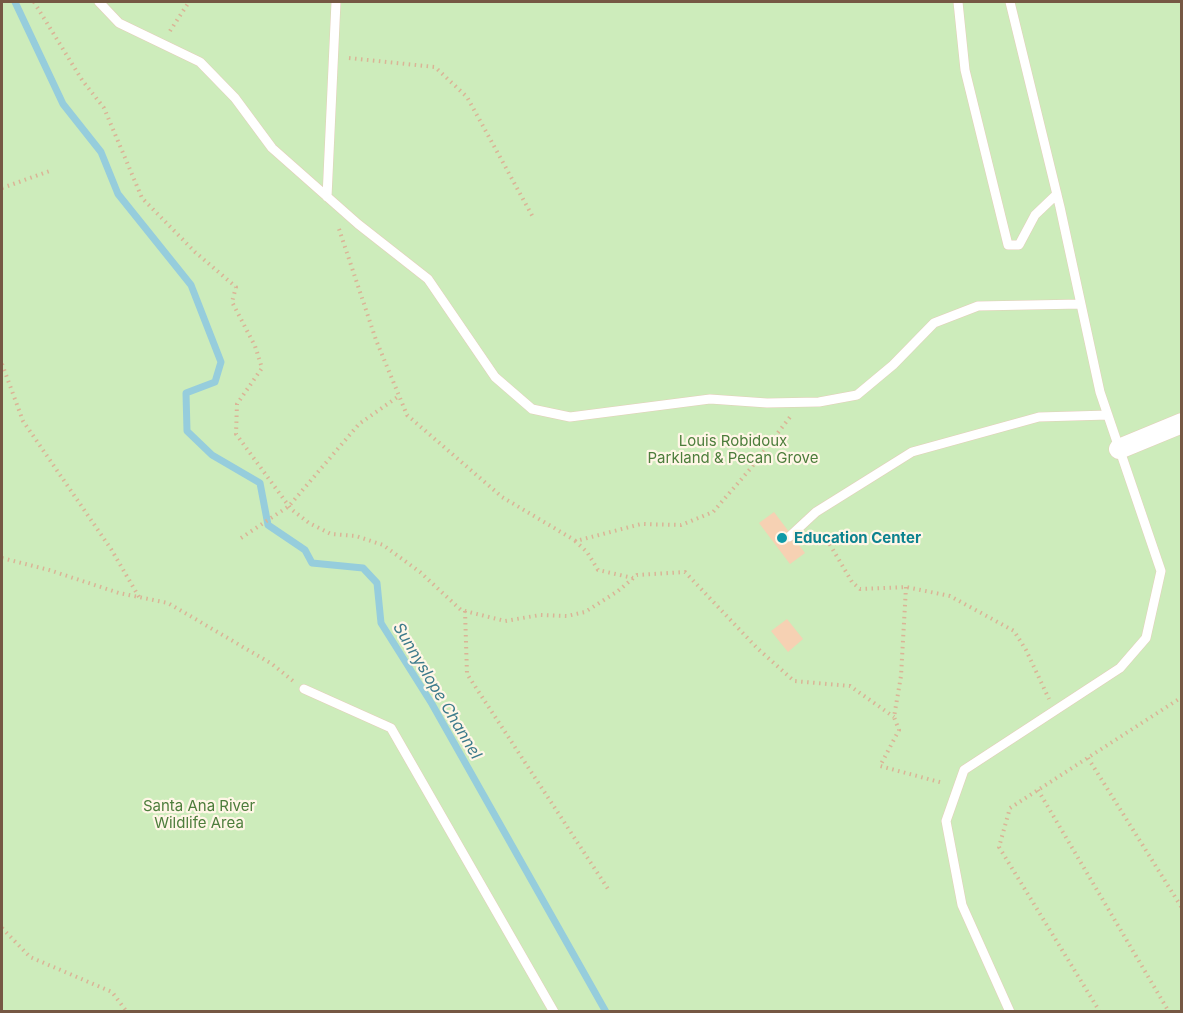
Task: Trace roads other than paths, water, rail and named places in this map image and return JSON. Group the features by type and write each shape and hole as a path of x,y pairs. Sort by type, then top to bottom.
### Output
{"street":[{"path":"1119,448 1182,423"}],"lane":[{"path":"99,2 119,23 200,62 235,98 272,148 327,197 428,279 495,377 532,409 570,417 710,399 767,403 801,402 857,395 893,364 934,323 978,306 1081,304"},
{"path":"327,197 336,2"},
{"path":"958,2 965,70 1008,245 1019,245 1035,215 1057,194"},
{"path":"1010,2 1108,415 1161,571 1146,638 1120,668 964,770 946,821 962,905 1010,1011"},
{"path":"789,537 816,512 912,452 1039,417 1108,415"},
{"path":"304,688 392,728 554,1011"}],"waterway":[{"name":"Sunnyslope Channel","path":"15,2 63,104 101,152 118,194 191,285 221,362 215,382 186,393 187,431 212,455 260,483 268,525 305,550 312,563 363,568 377,583 381,623 432,704 606,1012"}],"place":[{"name":"Education Center","path":"782,538"}],"park label":[{"name":"Louis Robidoux Parkland & Pecan Grove","path":"733,450"},
{"name":"Santa Ana River Wildlife Area","path":"199,814"}]}
